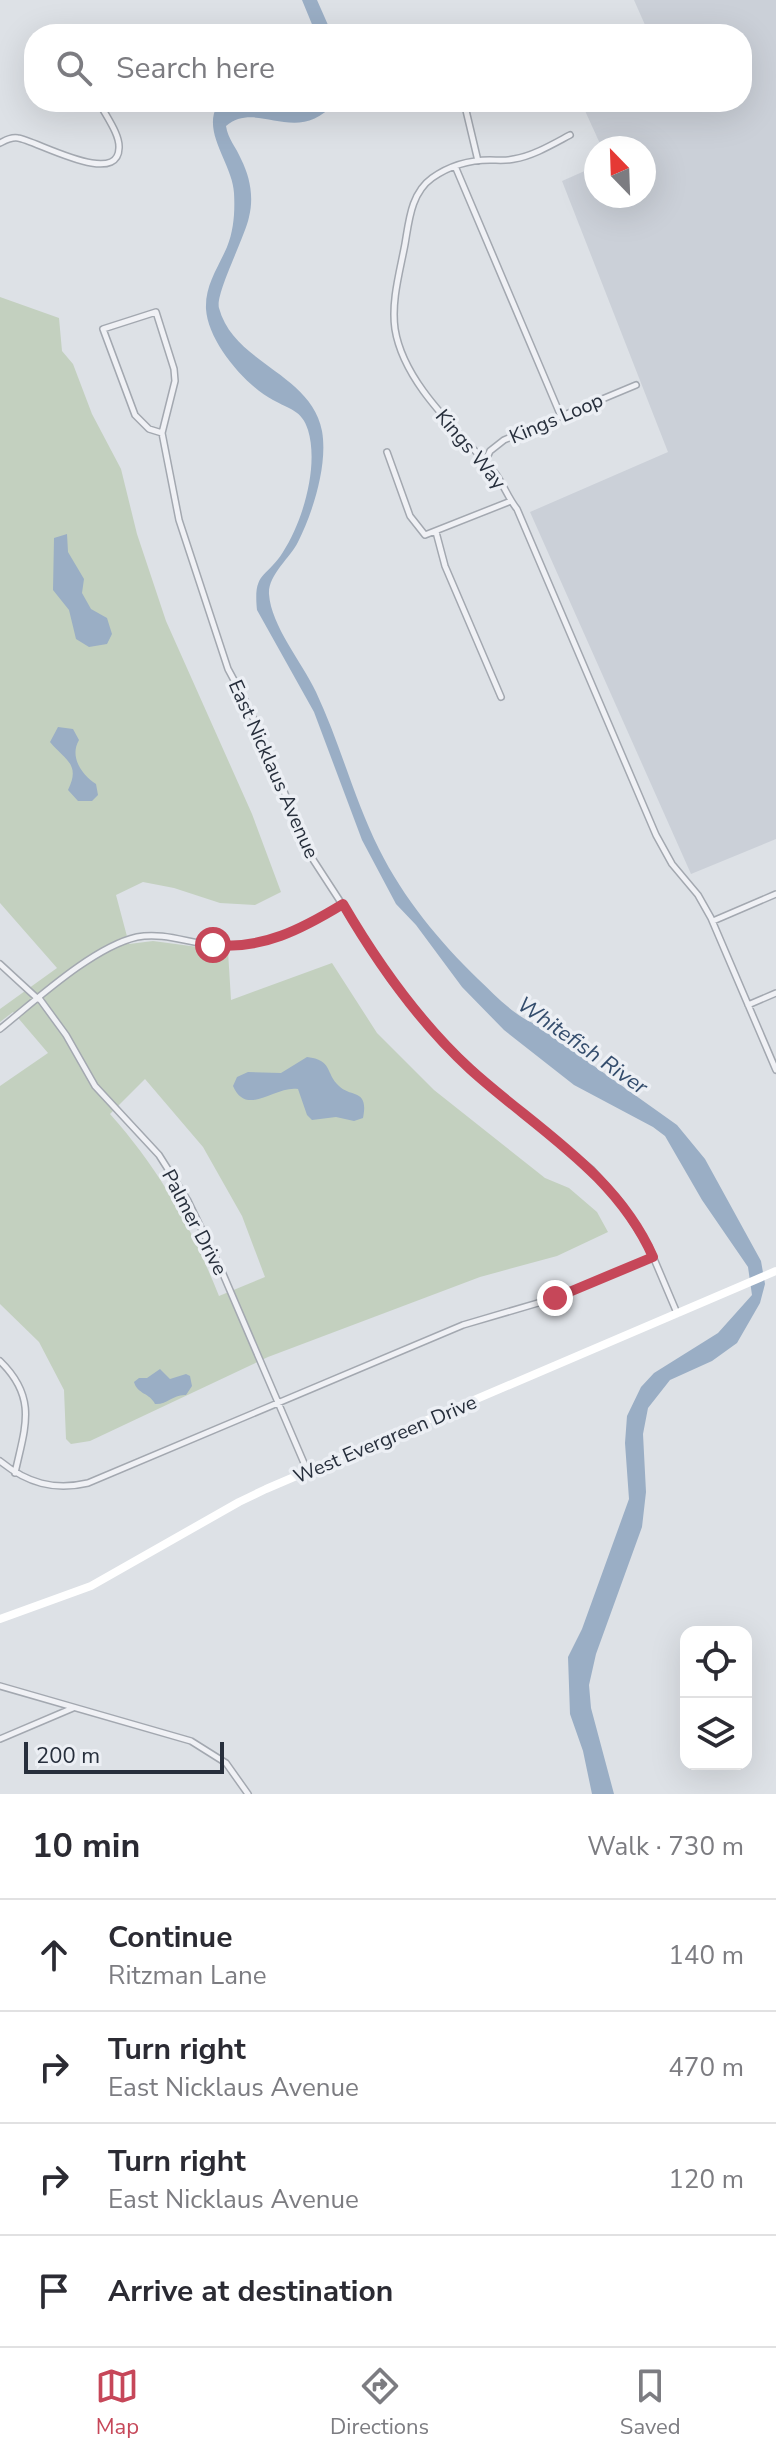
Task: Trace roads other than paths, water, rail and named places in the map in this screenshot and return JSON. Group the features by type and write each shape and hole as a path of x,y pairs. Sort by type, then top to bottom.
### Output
{"street":[{"path":"0,143 21,139 88,163 108,163 119,149 104,112"},
{"path":"466,112 478,161"},
{"path":"560,414 455,166 516,159 570,135"},
{"name":"Kings Way","path":"455,166 428,181 413,204 396,298 396,330 403,353 424,391 503,485 542,567 656,835 672,864 698,895 713,921 776,1070"},
{"name":"East Nicklaus Avenue","path":"162,433 149,429 135,415 103,329 156,312 174,369 175,381 162,433 179,520 228,669 249,708 304,842 392,981 444,1044 494,1090 591,1169 634,1221 678,1314"},
{"name":"Kings Loop","path":"485,462 490,451 499,443 560,414 636,385"},
{"path":"387,452 414,524 425,535 511,501"},
{"path":"436,532 449,578 501,697"},
{"path":"713,921 776,894"},
{"path":"0,1029 88,960 121,942 156,936 224,946 256,944 295,931 343,904"},
{"name":"Palmer Drive","path":"0,964 38,998 66,1035 95,1086 148,1141 174,1177 220,1267 308,1471"},
{"path":"748,1005 776,993"},
{"path":"0,1461 15,1473 49,1486 88,1483 463,1325 555,1298 653,1257"},
{"name":"West Evergreen Drive","path":"0,1619 91,1586 239,1502 308,1471 774,1272"},
{"path":"0,1361 18,1381 26,1406 27,1419 15,1473"},
{"path":"0,1686 198,1744 226,1763 248,1794"},
{"path":"0,1739 74,1707"}],"water":[{"path":"302,0 317,0 328,24 312,24"},
{"path":"215,112 324,112 306,121 292,123 251,117 238,119 226,126 247,173 251,202 246,226 221,291 219,308 227,327 240,343 303,395 315,411 322,431 323,458 314,503 298,542 272,580 269,594 275,619 316,692 379,849 423,918 498,998 677,1125 705,1159 761,1261 765,1284 760,1303 737,1343 712,1361 670,1380 648,1408 643,1434 646,1492 642,1527 596,1654 589,1685 591,1708 614,1794 592,1794 583,1751 570,1714 568,1657 582,1629 629,1499 625,1443 627,1416 641,1387 654,1373 718,1333 752,1295 748,1267 702,1200 665,1136 574,1085 504,1030 462,987 416,925 396,904 362,840 314,712 257,610 259,582 283,552 303,509 312,460 311,444 302,418 262,393 240,373 221,348 208,322 208,292 229,241 234,207 232,182 216,138"},
{"path":"67,534 68,552 84,579 82,593 91,609 107,618 112,634 107,644 89,647 76,639 69,610 53,590 54,538"},
{"path":"58,727 73,729 79,740 75,753 78,765 96,784 98,795 92,801 78,801 68,790 72,768 50,742"},
{"path":"307,1057 325,1064 339,1086 361,1098 363,1118 354,1121 336,1117 312,1120 307,1115 298,1089 280,1091 254,1100 239,1095 233,1086 237,1077 248,1072 281,1073"},
{"path":"160,1369 170,1379 186,1374 190,1376 192,1386 186,1395 155,1404 138,1389 134,1382"}],"water label":[{"name":"Whitefish River","path":"583,1045"}]}
